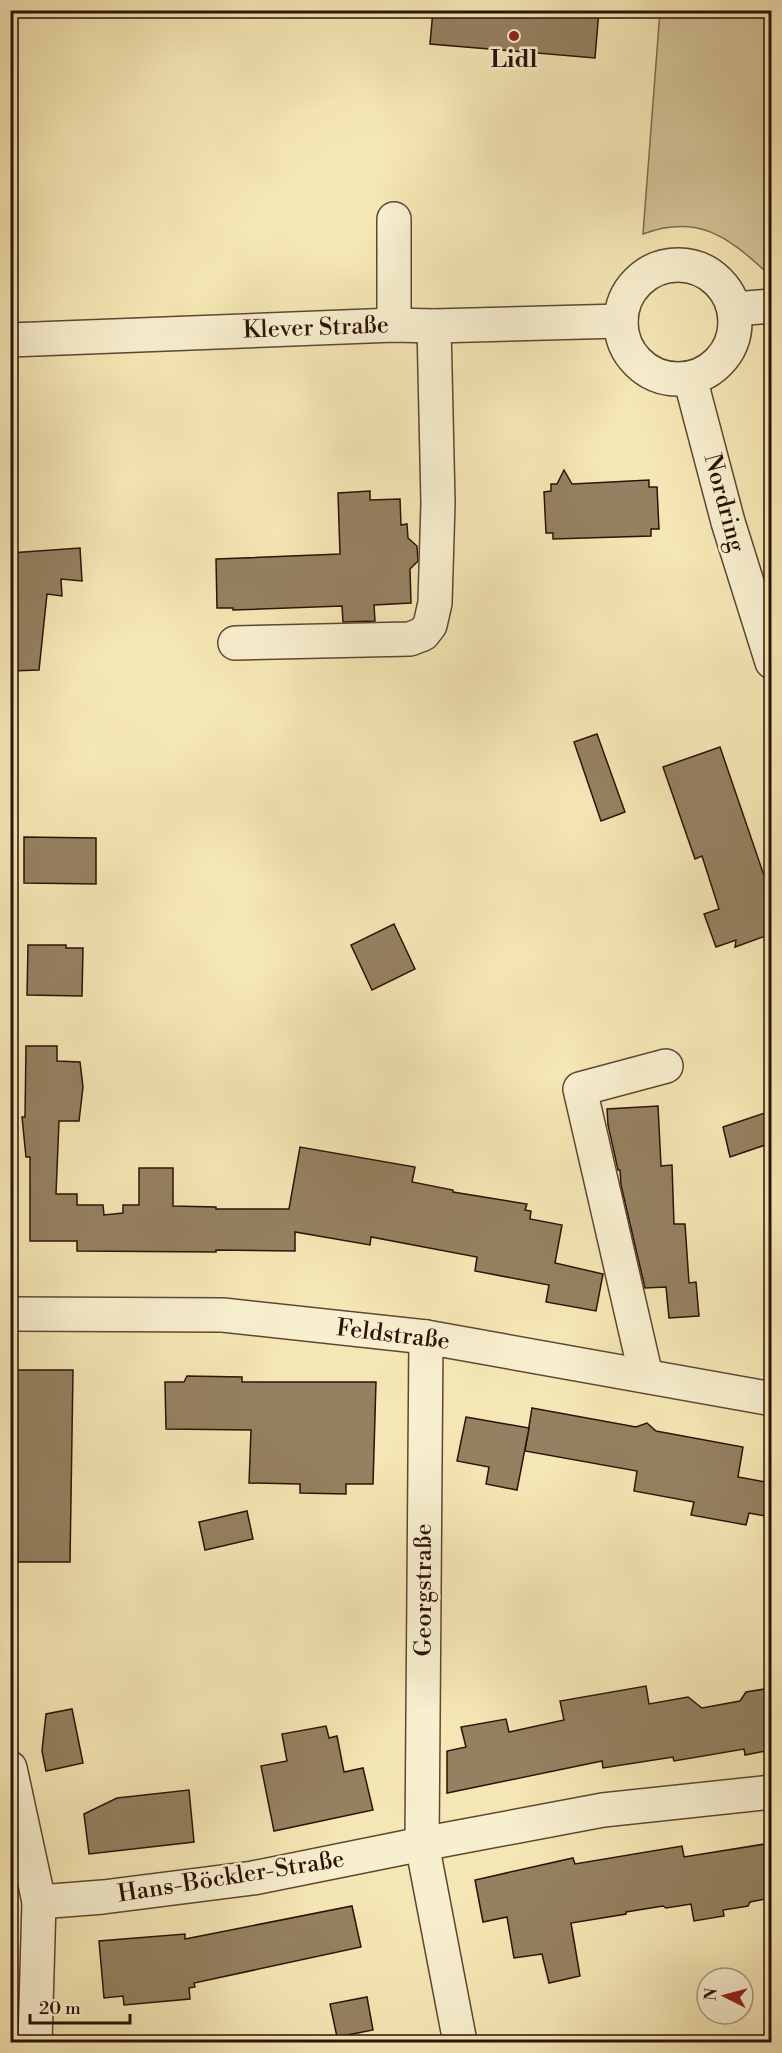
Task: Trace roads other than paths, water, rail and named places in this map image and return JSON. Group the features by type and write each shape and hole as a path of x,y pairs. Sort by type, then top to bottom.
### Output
{"street":[{"path":"394,219 394,325"},
{"path":"679,264 697,267 714,277 727,291 734,309 736,327 731,345 721,360 707,372 690,378 673,379 656,375 642,366 630,353 623,338 621,321 624,303 633,287 645,274 661,267 679,264"},
{"path":"734,309 771,306"},
{"name":"Klever Straße","path":"10,340 394,325 621,321"},
{"path":"235,643 410,639 423,634 429,625 435,603 438,503 434,326"},
{"name":"Nordring","path":"690,378 728,522 771,662"},
{"path":"646,1376 580,1089 666,1066"},
{"name":"Feldstraße","path":"10,1314 223,1315 426,1337 771,1399"},
{"name":"Georgstraße","path":"426,1337 422,1844 460,2043"},
{"path":"10,1768 39,1902 35,2043"},
{"path":"422,1844 603,1810 771,1792"},
{"name":"Hans-Böckler-Straße","path":"39,1902 104,1897 253,1878 422,1844"}],"place":[{"name":"Lidl","path":"514,36"}]}
